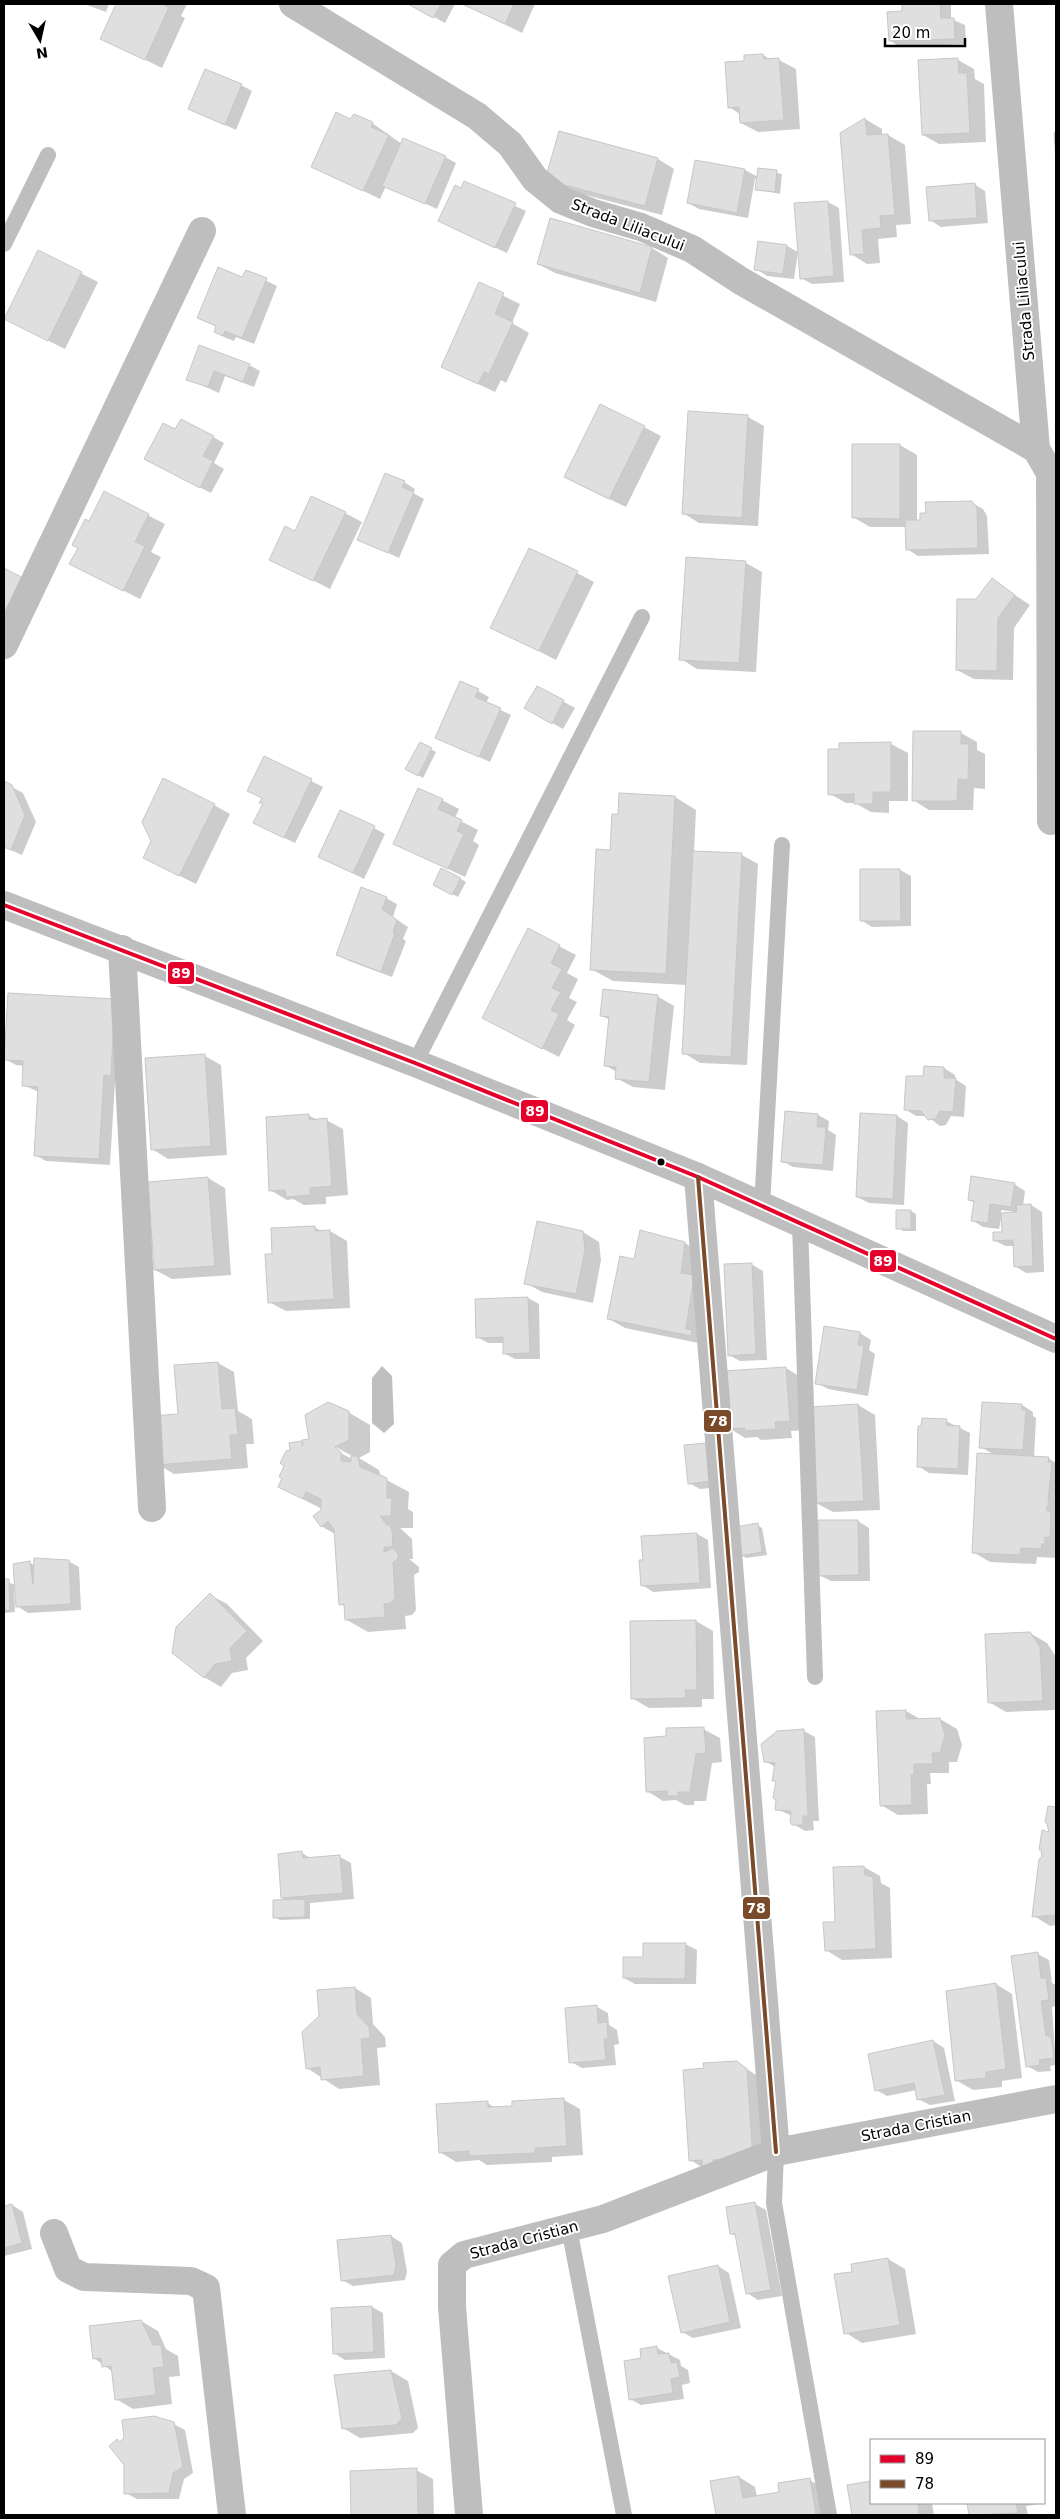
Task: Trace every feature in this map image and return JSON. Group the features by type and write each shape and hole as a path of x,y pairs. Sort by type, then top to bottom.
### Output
{"street":[{"name":"Strada Liliacului","path":"293,4 478,116 510,144 535,179 561,200 593,213 641,227 692,249 741,281 1036,450 1053,474 1051,821"},
{"name":"Strada Liliacului","path":"999,4 1036,450"},
{"path":"4,645 202,231"},
{"path":"4,904 415,1063 698,1177 1056,1339"},
{"path":"122,949 152,1508"},
{"path":"698,1177 776,2152"},
{"name":"Strada Cristian","path":"468,2515 452,2307 452,2264 464,2256 603,2219 776,2152 1056,2099"},
{"path":"54,2233 68,2269 84,2277 191,2281 206,2288 232,2515"}],"lane":[{"path":"4,244 48,155"},
{"path":"415,1063 642,617"},
{"path":"762,1206 782,845"},
{"path":"800,1224 815,1677"},
{"path":"776,2152 774,2203 829,2515"},
{"path":"569,2228 624,2515"}],"shaded area":[{"path":"382,1366 392,1376 394,1424 384,1433 372,1423 372,1378"}],"building":[{"path":"116,4 166,4 165,6 169,7 145,60 100,39"},
{"path":"408,4 441,4 433,18"},
{"path":"462,4 514,4 505,24"},
{"path":"902,4 940,4 941,18 954,18 955,39 889,41 887,12 902,11"},
{"path":"763,54 764,59 779,58 784,120 740,123 739,107 728,108 725,62 744,61 744,55"},
{"path":"958,58 959,73 967,73 970,133 922,135 918,60"},
{"path":"205,69 242,84 225,125 188,109"},
{"path":"336,112 350,119 354,114 373,122 371,127 389,135 363,191 311,167"},
{"path":"865,118 867,135 888,134 895,215 880,216 881,228 862,230 864,254 850,255 840,133"},
{"path":"559,131 658,158 645,206 545,180"},
{"path":"1054,133 1056,133 1056,160"},
{"path":"403,138 446,156 425,204 382,186"},
{"path":"695,160 745,169 737,213 687,203"},
{"path":"758,168 777,170 775,192 755,190"},
{"path":"464,181 516,203 495,248 438,221 455,185 461,188"},
{"path":"975,183 977,218 929,221 926,187"},
{"path":"828,201 834,276 800,279 794,203"},
{"path":"550,218 652,247 640,293 537,264"},
{"path":"758,241 787,245 783,274 754,270"},
{"path":"38,250 82,272 48,341 4,319"},
{"path":"218,267 242,277 246,270 267,278 242,338 225,331 223,336 214,332 216,326 197,318"},
{"path":"479,282 504,293 495,314 513,322 489,374 484,372 478,384 441,367"},
{"path":"199,345 250,364 243,382 214,371 208,387 186,380"},
{"path":"600,404 645,426 609,499 564,477"},
{"path":"688,411 748,415 742,518 682,514"},
{"path":"181,419 214,436 203,456 213,461 200,488 144,459 163,423 175,429"},
{"path":"852,444 900,444 900,519 852,518"},
{"path":"385,473 405,481 402,487 414,492 388,553 357,540"},
{"path":"104,491 149,514 135,542 145,546 123,591 69,564 78,548 72,545 85,519 89,521"},
{"path":"311,496 346,512 313,581 269,560 285,526 295,531"},
{"path":"972,501 977,508 978,548 906,550 905,520 920,520 920,513 926,513 925,502"},
{"path":"529,548 578,571 539,651 490,628"},
{"path":"686,557 746,561 739,663 679,660"},
{"path":"4,568 27,580 4,627"},
{"path":"992,578 1015,595 998,618 997,671 956,670 957,599 976,599"},
{"path":"460,681 479,689 475,697 501,708 479,757 435,738"},
{"path":"537,686 564,700 552,724 524,708"},
{"path":"913,731 961,731 961,744 969,744 968,780 958,779 957,801 912,801"},
{"path":"420,742 432,748 418,776 405,769"},
{"path":"891,742 891,792 873,792 873,804 854,804 854,794 828,795 828,749 839,749 839,743"},
{"path":"264,756 312,779 284,838 253,823 263,803 259,803 262,798 247,791"},
{"path":"163,778 215,804 179,876 143,858 151,841 142,822"},
{"path":"4,781 12,785 25,815 11,850 4,847"},
{"path":"418,788 443,799 438,809 462,820 457,831 464,834 448,869 393,844"},
{"path":"619,793 675,796 666,974 590,970 596,849 610,850 612,814 618,814"},
{"path":"340,810 375,826 353,873 318,857"},
{"path":"693,851 742,853 731,1057 682,1054"},
{"path":"441,868 461,878 452,895 433,885"},
{"path":"860,869 900,869 901,921 860,921"},
{"path":"361,887 387,897 382,909 397,920 393,932 395,933 381,972 336,955"},
{"path":"528,928 560,945 551,963 562,969 552,988 561,992 551,1010 559,1014 542,1049 482,1018"},
{"path":"603,989 658,995 649,1082 615,1079 616,1067 604,1066 609,1017 600,1016"},
{"path":"8,993 115,999 111,1076 104,1075 99,1159 34,1156 38,1087 22,1086 23,1061 4,1060"},
{"path":"205,1054 211,1146 151,1150 145,1058"},
{"path":"924,1066 944,1067 944,1078 956,1078 953,1112 940,1111 935,1119 928,1120 921,1111 904,1110 906,1076 923,1076"},
{"path":"785,1111 818,1114 817,1127 826,1127 823,1165 781,1162"},
{"path":"860,1113 897,1115 893,1199 856,1197"},
{"path":"309,1114 309,1120 327,1118 332,1186 310,1188 310,1195 286,1197 285,1190 269,1191 266,1117"},
{"path":"971,1176 1015,1183 1011,1207 990,1204 988,1223 971,1221 974,1201 968,1200"},
{"path":"208,1177 215,1266 154,1270 148,1182"},
{"path":"1031,1204 1033,1266 1014,1267 1013,1240 993,1241 993,1232 1002,1232 1001,1213 1017,1212 1016,1205"},
{"path":"896,1210 911,1210 911,1229 896,1229"},
{"path":"537,1221 583,1231 585,1250 576,1294 524,1284"},
{"path":"315,1226 315,1231 330,1230 334,1299 268,1303 265,1254 272,1254 271,1228"},
{"path":"640,1230 685,1242 681,1273 694,1275 686,1329 692,1330 691,1336 607,1319 620,1256 634,1259"},
{"path":"752,1263 756,1354 728,1356 724,1264"},
{"path":"528,1297 530,1353 503,1354 503,1337 476,1338 475,1299"},
{"path":"824,1326 860,1332 858,1345 864,1346 857,1390 815,1384"},
{"path":"218,1362 222,1409 235,1408 238,1435 230,1435 232,1459 156,1465 152,1416 178,1414 174,1365"},
{"path":"786,1367 790,1421 775,1422 776,1429 744,1431 745,1428 727,1429 723,1371"},
{"path":"328,1402 349,1411 349,1440 335,1447 341,1452 341,1461 351,1462 351,1456 358,1456 360,1467 387,1478 387,1498 392,1498 391,1516 380,1516 387,1525 390,1525 393,1534 392,1547 384,1547 384,1552 393,1548 398,1554 398,1559 393,1562 395,1598 390,1603 384,1604 385,1617 345,1620 344,1604 339,1605 334,1529 328,1521 321,1527 313,1516 321,1510 321,1499 306,1492 303,1499 278,1487 282,1478 279,1477 284,1466 280,1463 286,1451 290,1450 289,1443 301,1441 303,1446 302,1440 309,1439 305,1415"},
{"path":"982,1402 1022,1404 1022,1410 1026,1410 1023,1450 979,1448"},
{"path":"858,1404 864,1501 815,1503 809,1407"},
{"path":"922,1418 947,1419 946,1425 960,1426 958,1469 917,1467 918,1426 921,1426"},
{"path":"707,1443 711,1481 688,1484 684,1445"},
{"path":"977,1453 1049,1457 1048,1462 1052,1462 1048,1500 1050,1505 1047,1506 1047,1511 1051,1511 1050,1538 1045,1537 1045,1544 1042,1544 1041,1549 1021,1548 1020,1555 972,1553"},
{"path":"818,1520 858,1520 859,1575 818,1576"},
{"path":"758,1523 762,1552 740,1556 735,1527"},
{"path":"697,1533 700,1583 641,1586 639,1560 643,1560 641,1536"},
{"path":"34,1558 69,1560 71,1604 16,1607 13,1564 30,1561 33,1584"},
{"path":"4,1579 9,1579 10,1610 4,1610"},
{"path":"210,1593 247,1631 230,1648 232,1661 215,1664 204,1678 172,1653 176,1627"},
{"path":"696,1620 697,1690 685,1690 686,1698 631,1699 630,1621"},
{"path":"1030,1632 1040,1647 1043,1701 988,1703 985,1634"},
{"path":"906,1710 906,1719 940,1718 945,1735 940,1753 932,1753 933,1764 914,1764 914,1775 911,1775 912,1805 880,1806 876,1711"},
{"path":"704,1727 706,1753 696,1754 690,1792 678,1792 678,1796 667,1796 667,1791 646,1792 644,1738 666,1736 666,1728"},
{"path":"804,1729 808,1816 803,1816 803,1825 792,1825 790,1822 791,1811 775,1810 776,1800 773,1798 776,1781 772,1781 775,1763 764,1762 761,1744 777,1731"},
{"path":"1048,1806 1056,1807 1056,1915 1032,1917 1039,1859 1042,1857 1041,1850 1039,1850 1042,1830 1049,1832 1045,1822"},
{"path":"302,1851 303,1858 340,1855 343,1893 281,1898 278,1854"},
{"path":"864,1866 865,1875 873,1877 876,1949 825,1951 823,1922 835,1922 833,1867"},
{"path":"305,1899 305,1917 273,1918 273,1900"},
{"path":"643,1943 686,1943 685,1979 623,1978 623,1957 643,1957"},
{"path":"1038,1952 1041,1978 1046,1978 1049,2000 1041,2001 1046,2036 1051,2036 1054,2058 1039,2060 1040,2065 1026,2067 1011,1956"},
{"path":"996,1983 1006,2069 986,2072 986,2078 955,2081 946,1991"},
{"path":"355,1987 357,2014 369,2027 370,2038 361,2039 364,2076 321,2080 320,2067 306,2069 302,2032 319,2016 317,1990"},
{"path":"597,2005 598,2023 607,2022 608,2038 604,2039 606,2060 569,2063 565,2008"},
{"path":"933,2040 945,2095 917,2100 914,2083 875,2091 868,2054"},
{"path":"737,2061 747,2069 753,2158 713,2160 713,2167 702,2168 702,2160 689,2161 683,2070 704,2068 703,2063"},
{"path":"564,2098 567,2146 535,2148 535,2153 469,2156 469,2151 439,2153 436,2104 488,2101 488,2107 512,2106 512,2101"},
{"path":"755,2202 771,2290 746,2294 735,2234 730,2234 726,2207"},
{"path":"12,2204 22,2243 4,2248 4,2206"},
{"path":"391,2235 396,2265 394,2275 341,2281 337,2240"},
{"path":"888,2258 900,2325 844,2334 834,2274 852,2272 851,2264"},
{"path":"718,2265 730,2322 681,2333 668,2276"},
{"path":"372,2306 374,2352 333,2354 331,2308"},
{"path":"141,2320 153,2345 161,2345 164,2367 153,2368 156,2395 115,2400 111,2366 102,2367 101,2358 93,2359 89,2326"},
{"path":"657,2346 658,2354 669,2353 671,2363 677,2362 680,2377 671,2379 673,2393 629,2400 624,2361 641,2358 640,2349"},
{"path":"391,2370 402,2418 396,2425 342,2429 334,2375"},
{"path":"154,2416 174,2422 183,2467 173,2473 169,2493 124,2494 124,2465 109,2446 117,2439 119,2442 124,2438 122,2420"},
{"path":"417,2468 418,2515 351,2515 350,2471"},
{"path":"739,2476 743,2498 779,2492 778,2483 810,2478 816,2515 716,2515 710,2481"},
{"path":"870,2481 870,2504 918,2504 919,2515 852,2515 847,2485"},
{"path":"967,2504 1016,2504 1018,2513 969,2515"}],"transit line":[{"name":"89","path":"4,905 415,1063 698,1177 1056,1339"},
{"name":"78","path":"698,1177 776,2152"}]}
